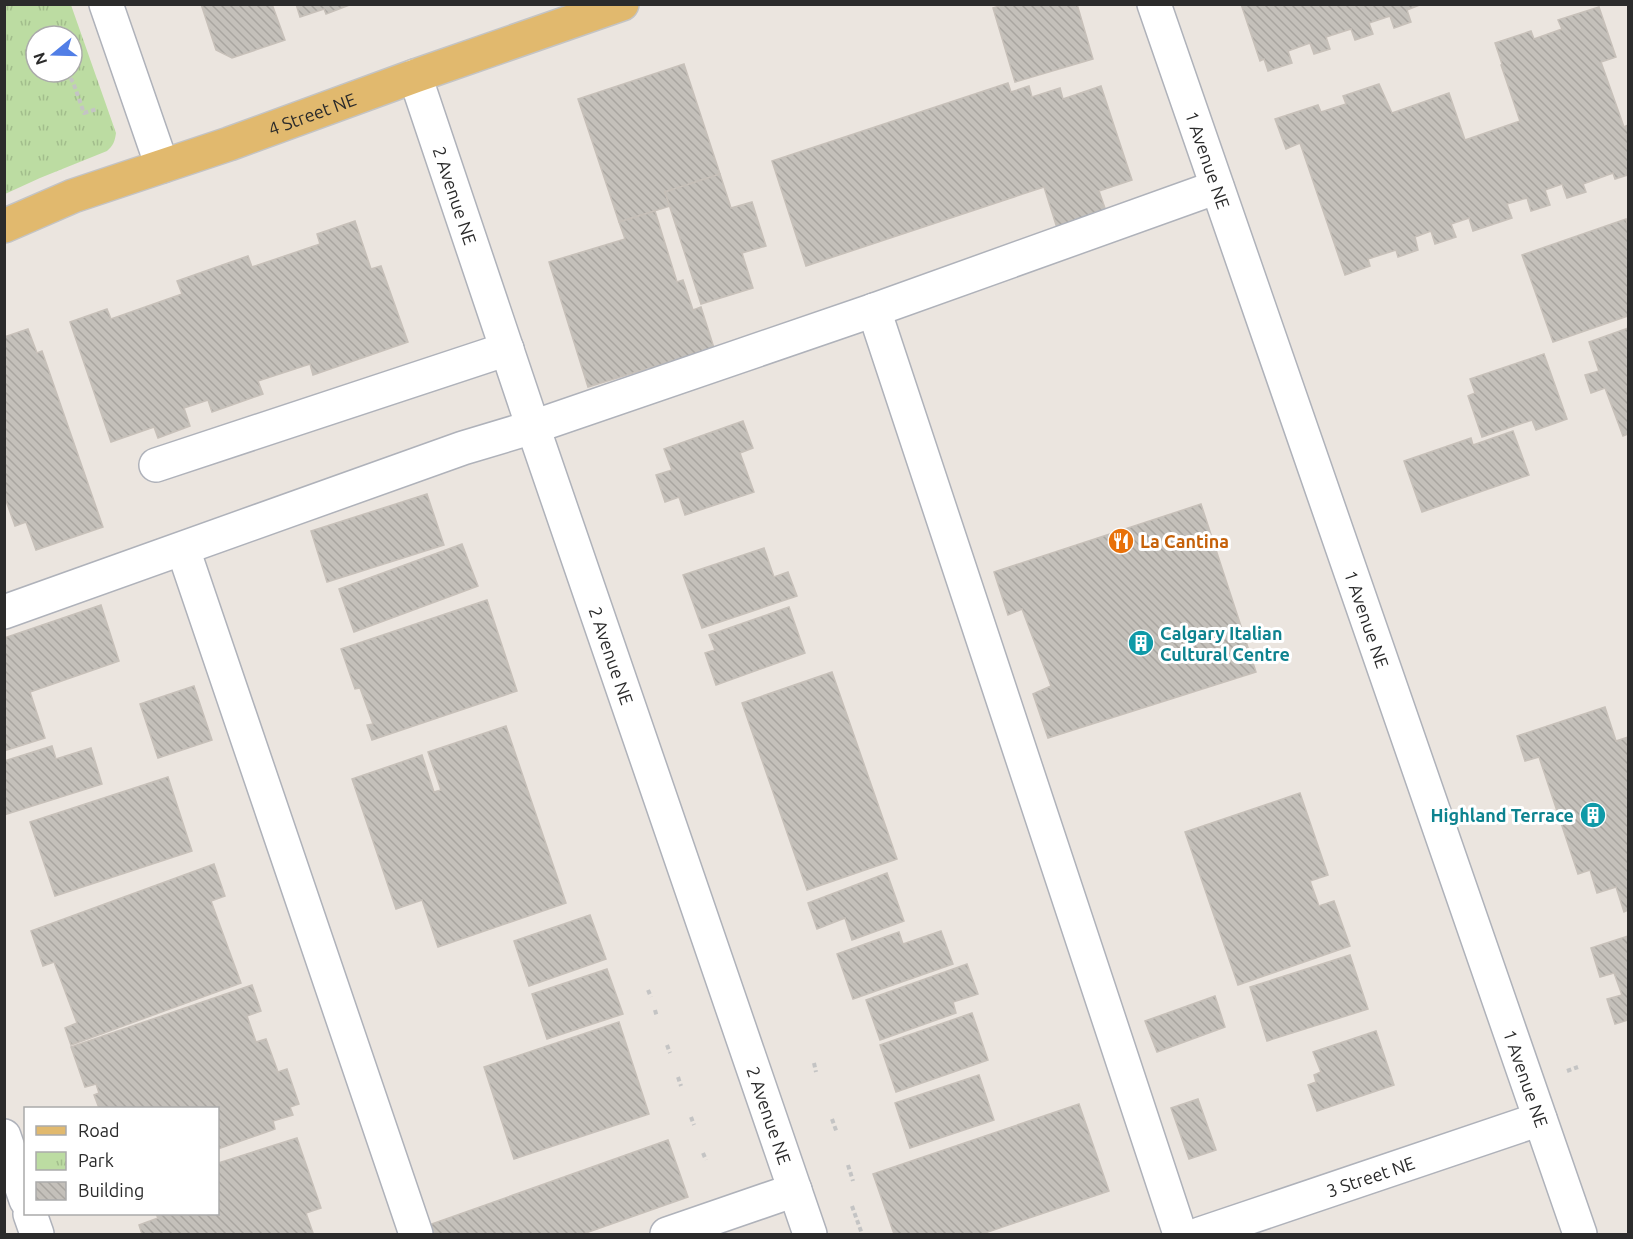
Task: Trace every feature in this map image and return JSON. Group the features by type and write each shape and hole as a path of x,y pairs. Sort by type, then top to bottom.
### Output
{"main road":[{"name":"4 Street NE","path":"4,226 73,196 229,144 622,4"}],"street":[{"path":"106,4 162,166"},
{"name":"1 Avenue NE","path":"1154,4 1580,1234"},
{"name":"2 Avenue NE","path":"415,76 810,1234"},
{"path":"4,612 463,448 533,427 1217,187"},
{"path":"873,309 1180,1234"},
{"path":"156,465 507,350"},
{"path":"183,549 416,1234"},
{"name":"3 Street NE","path":"1200,1234 1540,1119"},
{"path":"4,1136 24,1194"},
{"path":"667,1234 795,1190"},
{"path":"30,1215 37,1234"}],"path":[{"path":"74,84 84,113 100,108"},
{"path":"648,990 651,997"},
{"path":"655,1010 657,1017"},
{"path":"667,1045 670,1053"},
{"path":"814,1063 816,1072"},
{"path":"1566,1071 1578,1067"},
{"path":"678,1077 681,1086"},
{"path":"691,1117 694,1125"},
{"path":"832,1119 837,1133"},
{"path":"704,1153 706,1160"},
{"path":"848,1165 853,1181"},
{"path":"852,1206 862,1234"}],"green space":[{"path":"4,5 71,5 78,24 24,24 24,84 84,84 84,42 116,133 107,151 5,194"}],"building":[{"path":"201,4 272,4 285,40 232,58 216,50"},
{"path":"296,4 352,4 326,14 324,9 300,17"},
{"path":"1005,4 1077,4 1093,59 1015,82 993,8"},
{"path":"1241,4 1422,4 1407,10 1411,22 1394,28 1390,16 1369,23 1373,34 1355,40 1351,29 1326,37 1330,49 1314,54 1310,43 1288,51 1292,63 1268,71 1264,59 1260,61"},
{"path":"1599,7 1616,57 1601,62 1624,127 1628,125 1628,175 1615,179 1613,173 1583,184 1586,192 1567,198 1562,184 1545,190 1550,205 1531,211 1527,198 1507,204 1512,218 1473,231 1469,218 1451,224 1456,237 1435,244 1431,231 1415,237 1418,250 1398,257 1396,250 1368,259 1370,266 1345,275 1300,143 1286,149 1275,119 1318,105 1321,112 1346,104 1343,96 1379,84 1392,113 1449,93 1465,140 1520,121 1495,43 1531,31 1534,39 1562,29 1558,20"},
{"path":"684,64 720,174 665,192 670,206 619,222 578,99"},
{"path":"1008,83 1011,92 1029,86 1032,97 1060,88 1063,99 1101,86 1132,180 1099,191 1106,211 1057,228 1044,187 806,266 772,161"},
{"path":"720,174 731,208 752,202 766,246 742,253 753,288 701,304 665,192"},
{"path":"655,211 677,282 683,280 693,310 701,307 714,348 588,387 549,262 625,239 619,222"},
{"path":"1626,219 1628,227 1628,316 1553,342 1522,255"},
{"path":"355,221 371,269 381,266 408,342 313,375 310,364 258,381 263,394 212,412 208,400 184,408 190,426 158,438 154,427 111,442 70,322 107,309 111,319 182,294 177,281 248,256 252,267 320,244 317,234"},
{"path":"1628,328 1628,434 1623,436 1605,388 1591,393 1585,375 1599,371 1589,342"},
{"path":"28,329 37,353 42,351 103,527 36,550 26,522 15,526 4,495 4,337"},
{"path":"1544,354 1567,419 1536,430 1532,420 1482,437 1468,396 1475,393 1470,379"},
{"path":"743,421 753,448 740,453 754,492 685,515 679,497 665,502 656,475 672,470 664,449"},
{"path":"1513,431 1529,475 1422,512 1404,461 1471,438 1473,445"},
{"path":"427,494 444,545 327,582 311,531"},
{"name":"Calgary Italian Cultural Centre","path":"1201,504 1256,672 1048,738 1033,694 1051,686 1022,609 1008,615 994,572"},
{"path":"462,544 478,586 354,632 339,589"},
{"path":"764,548 774,577 788,572 797,596 702,628 683,575"},
{"path":"487,600 517,691 372,740 367,725 373,724 360,688 355,689 341,649"},
{"path":"101,605 119,661 30,692 45,738 4,751 4,638"},
{"path":"789,607 805,653 716,685 705,653 715,650 709,635"},
{"path":"832,672 897,859 807,890 742,703"},
{"path":"194,686 212,740 158,758 140,704"},
{"name":"Highland Terrace","path":"1605,707 1616,741 1628,737 1628,910 1624,912 1616,887 1597,893 1590,870 1578,874 1539,757 1525,761 1517,736"},
{"path":"506,726 566,903 438,947 422,900 396,909 352,779 422,755 434,792 441,790 428,752"},
{"path":"52,746 56,759 91,748 102,784 4,815 4,761"},
{"path":"168,777 192,851 55,896 30,822"},
{"path":"1300,793 1328,875 1310,881 1319,906 1334,901 1350,946 1238,985 1185,832"},
{"path":"214,864 225,896 211,901 241,983 71,1045 65,1028 77,1023 54,962 43,966 31,931"},
{"path":"887,873 904,921 852,940 845,918 817,929 808,903"},
{"path":"590,915 606,959 529,986 514,941"},
{"path":"941,931 953,964 853,999 837,954 899,932 903,944"},
{"path":"1628,936 1628,1020 1615,1024 1607,999 1622,995 1614,973 1600,977 1591,948"},
{"path":"1350,955 1368,1009 1267,1041 1250,987"},
{"path":"967,964 978,994 953,1002 956,1013 880,1040 866,1000"},
{"path":"607,969 623,1014 547,1039 532,994"},
{"path":"252,985 261,1011 247,1016 256,1042 266,1039 278,1072 287,1069 299,1104 290,1107 293,1115 273,1121 275,1129 219,1149 219,1107 99,1107 94,1095 99,1093 96,1084 85,1087 71,1047"},
{"path":"1215,996 1225,1027 1157,1052 1145,1021"},
{"path":"972,1013 988,1060 896,1092 880,1045"},
{"path":"619,1022 649,1114 514,1159 484,1067"},
{"path":"1376,1031 1394,1085 1317,1111 1308,1085 1316,1082 1314,1075 1321,1072 1313,1052"},
{"path":"979,1075 994,1120 910,1148 895,1103"},
{"path":"1198,1099 1216,1150 1189,1159 1171,1108"},
{"path":"1079,1104 1109,1191 982,1234 894,1234 873,1174"},
{"path":"297,1138 321,1208 306,1213 313,1233 142,1234 139,1225 158,1218 156,1215 219,1215 219,1163"},
{"path":"668,1140 688,1197 583,1234 433,1234 429,1225"}],"place":[{"name":"La Cantina","path":"1121,541"},
{"name":"Calgary Italian Cultural Centre","path":"1141,643"},
{"name":"Highland Terrace","path":"1593,815"}]}
